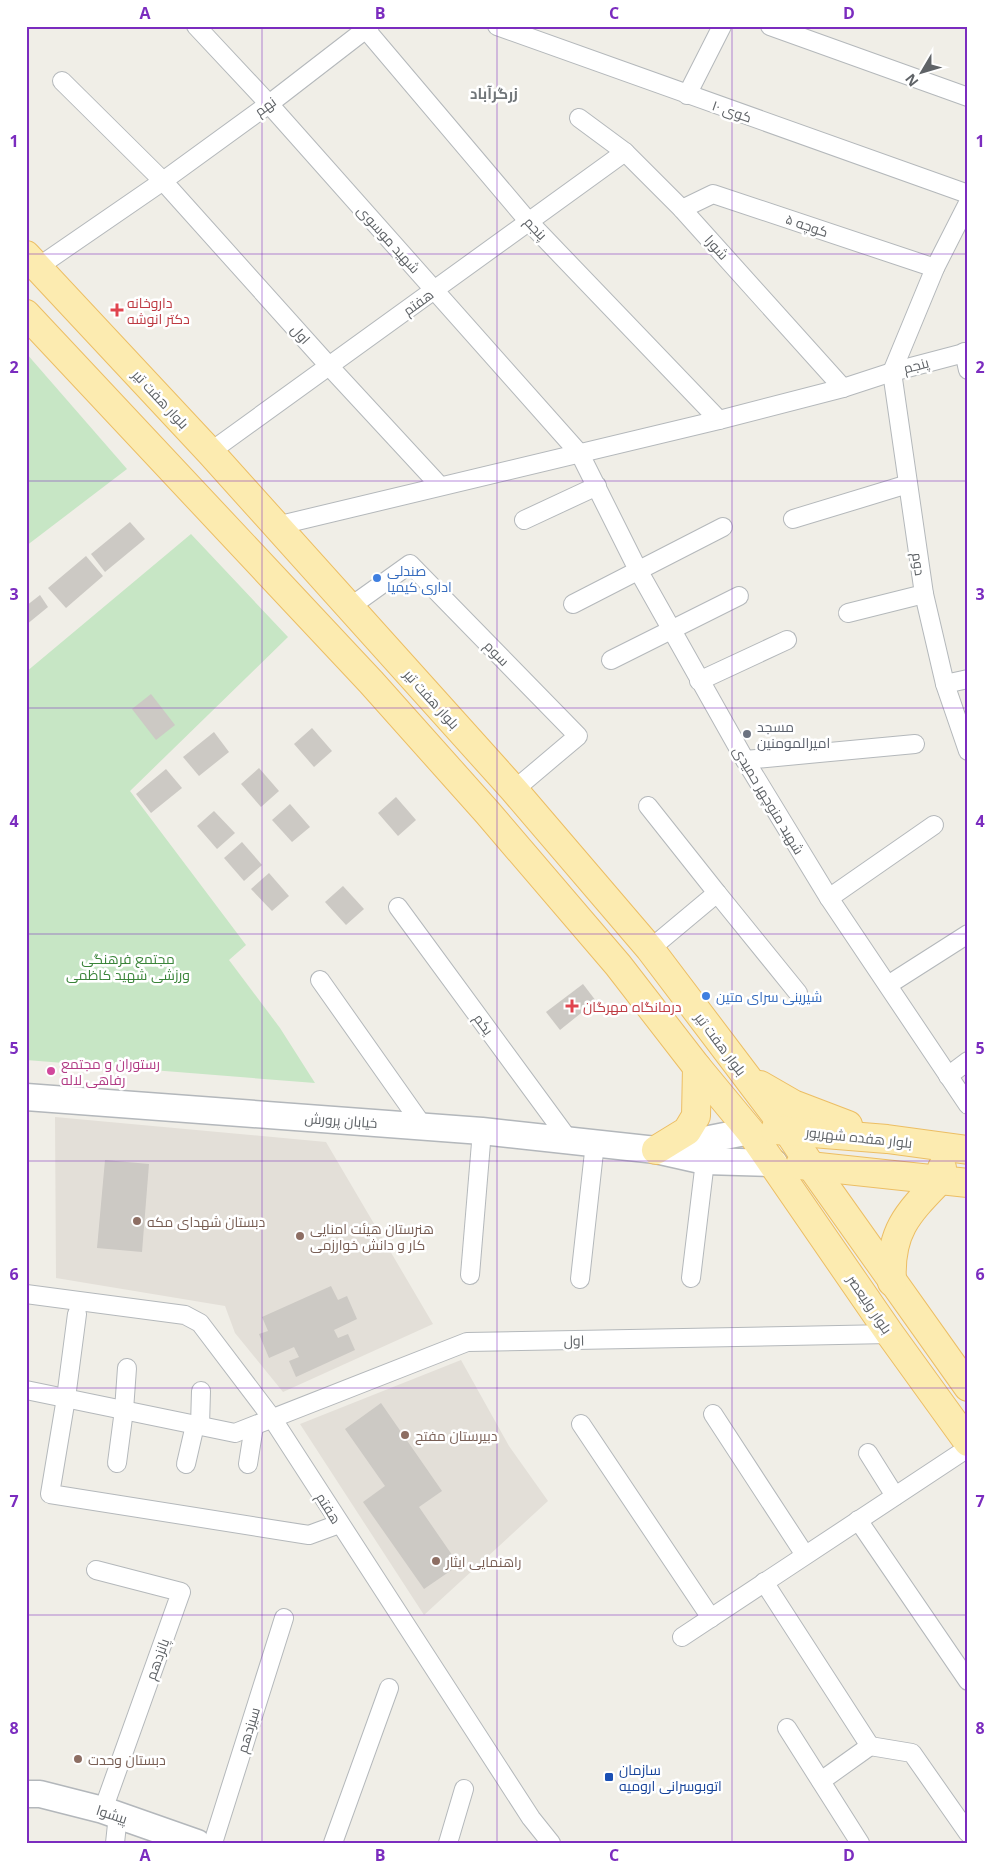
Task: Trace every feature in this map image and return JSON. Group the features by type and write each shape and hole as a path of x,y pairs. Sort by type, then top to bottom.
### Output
{"main road":[{"name":"بلوار هفت تیر","path":"32,261 210,452 514,790 650,949 787,1130 811,1166"},
{"path":"26,314 371,682 493,819 618,965 774,1163 955,1181"},
{"path":"371,682 396,658"},
{"path":"656,1150 687,1131 696,1116 697,1067"},
{"path":"745,1076 793,1104 887,1139"},
{"name":"بلوار هفده شهریور","path":"750,1131 787,1130 887,1139 956,1148"},
{"path":"955,1181 956,1148"},
{"name":"بلوار ولیعصر","path":"774,1163 890,1334 968,1442"},
{"path":"811,1166 968,1387"},
{"path":"892,1282 891,1264 896,1238 903,1222 918,1204 955,1181"}],"street":[{"name":"شهید موسوی","path":"196,26 269,104 580,454"},
{"name":"کوی ۱۰","path":"497,26 968,194"},
{"path":"687,95 722,26"},
{"path":"770,26 968,97"},
{"name":"نهم","path":"32,261 163,181 269,104 367,28"},
{"name":"پنجم","path":"367,28 529,222 719,420"},
{"name":"اول","path":"62,81 163,181 440,486"},
{"name":"شورا","path":"580,118 625,152 682,209 843,388"},
{"name":"هفتم","path":"210,452 625,152"},
{"name":"کوچه ۵","path":"682,209 713,194 934,268"},
{"path":"892,372 934,268 968,203"},
{"path":"966,352 968,370"},
{"name":"پنجم","path":"276,526 719,420 843,388 892,372 966,352"},
{"name":"دوم","path":"892,372 924,594 945,684 968,751"},
{"name":"شهبد منوچهر حمیدی","path":"580,454 638,570 745,760 829,898 968,1105"},
{"path":"793,519 908,484"},
{"path":"524,520 597,486"},
{"path":"573,604 724,527"},
{"name":"سوم","path":"350,607 410,564 578,736 514,790"},
{"path":"848,613 924,594"},
{"path":"611,660 739,596"},
{"path":"699,681 788,640"},
{"path":"945,684 968,679"},
{"path":"745,760 915,744"},
{"path":"648,806 798,993"},
{"path":"829,898 934,825"},
{"path":"650,949 717,893"},
{"name":"یکم","path":"398,907 570,1140"},
{"path":"888,985 968,934"},
{"path":"320,980 423,1126"},
{"path":"948,1076 968,1061"},
{"name":"خیابان پرورش","path":"26,1097 482,1131 656,1150 705,1161 774,1163"},
{"path":"470,1275 482,1131"},
{"name":"خیابان پرورش","path":"656,1150 750,1131"},
{"path":"580,1279 595,1143"},
{"path":"691,1278 705,1161"},
{"name":"هفتم","path":"26,1294 184,1315 200,1323 272,1418 531,1818 551,1843"},
{"path":"76,1314 66,1398 50,1494 309,1535 339,1524"},
{"name":"اول","path":"26,1390 235,1433 467,1342 890,1334"},
{"path":"117,1463 127,1368"},
{"path":"186,1464 197,1425 202,1391"},
{"path":"713,1414 805,1555"},
{"path":"581,1424 710,1618"},
{"path":"248,1464 254,1426"},
{"path":"682,1636 968,1448"},
{"path":"868,1453 895,1496"},
{"path":"858,1520 968,1681"},
{"name":"پانزدهم","path":"96,1570 181,1592 110,1812"},
{"path":"764,1582 870,1746"},
{"name":"سیزدهم","path":"213,1843 284,1618"},
{"path":"333,1843 389,1688"},
{"path":"787,1728 860,1843"},
{"path":"821,1781 870,1746 912,1753 968,1833"},
{"name":"پیشوا","path":"31,1787 110,1812 196,1843"},
{"path":"448,1843 464,1789"},
{"path":"110,1812 115,1843"}],"shaded area":[{"path":"55,1117 326,1142 433,1324 283,1392 235,1333 225,1306 56,1278"},
{"path":"461,1360 509,1446 548,1501 424,1615 300,1424"}],"green space":[{"path":"26,353 127,469 26,546"},
{"name":"مجتمع فرهنگی ورزشی شهید کاظمی","path":"191,534 288,637 130,791 246,945 229,960 280,1028 315,1083 26,1060 26,672"}],"building":[{"path":"130,522 145,539 105,572 91,554"},
{"path":"86,556 103,576 66,608 48,588"},
{"path":"40,595 48,607 26,625 26,606"},
{"path":"151,694 175,725 156,740 132,709"},
{"path":"312,728 332,751 314,767 294,744"},
{"path":"214,732 229,752 199,776 183,757"},
{"path":"259,768 279,791 261,807 241,784"},
{"path":"166,769 182,788 151,813 136,794"},
{"path":"396,797 416,820 398,836 378,813"},
{"path":"290,804 310,827 292,842 272,820"},
{"path":"214,811 235,833 217,849 197,826"},
{"path":"242,842 262,865 244,881 224,858"},
{"path":"269,873 289,896 272,911 251,889"},
{"path":"343,886 364,909 346,925 325,902"},
{"name":"درمانگاه مهرگان","path":"583,984 596,1001 560,1030 546,1012"},
{"path":"105,1160 149,1164 142,1252 97,1248"},
{"path":"331,1286 338,1300 347,1296 357,1319 334,1330 338,1338 348,1334 355,1350 296,1377 289,1361 299,1357 294,1347 269,1358 259,1334 268,1331 262,1317"},
{"path":"381,1403 442,1491 419,1507 459,1565 424,1589 363,1502 385,1486 345,1429"}],"place":[{"name":"داروخانه دکتر انوشه","path":"117,310"},
{"name":"صندلی اداری کیمیا","path":"377,578"},
{"name":"مسجد امیرالمومنین","path":"747,734"},
{"name":"شیرینی سرای متین","path":"706,996"},
{"name":"درمانگاه مهرگان","path":"572,1006"},
{"name":"رستوران و مجتمع رفاهی لاله","path":"51,1071"},
{"name":"دبستان شهدای مکه","path":"137,1221"},
{"name":"هنرستان هیئت امنایی کار و دانش خوارزمی","path":"300,1236"},
{"name":"دبیرستان مفتح","path":"405,1435"},
{"name":"راهنمایی ایثار","path":"436,1561"},
{"name":"دبستان وحدت","path":"78,1759"},
{"name":"سازمان اتوبوسرانی ارومیه","path":"609,1777"}],"district":[{"name":"زرگرآباد","path":"494,93"}]}
